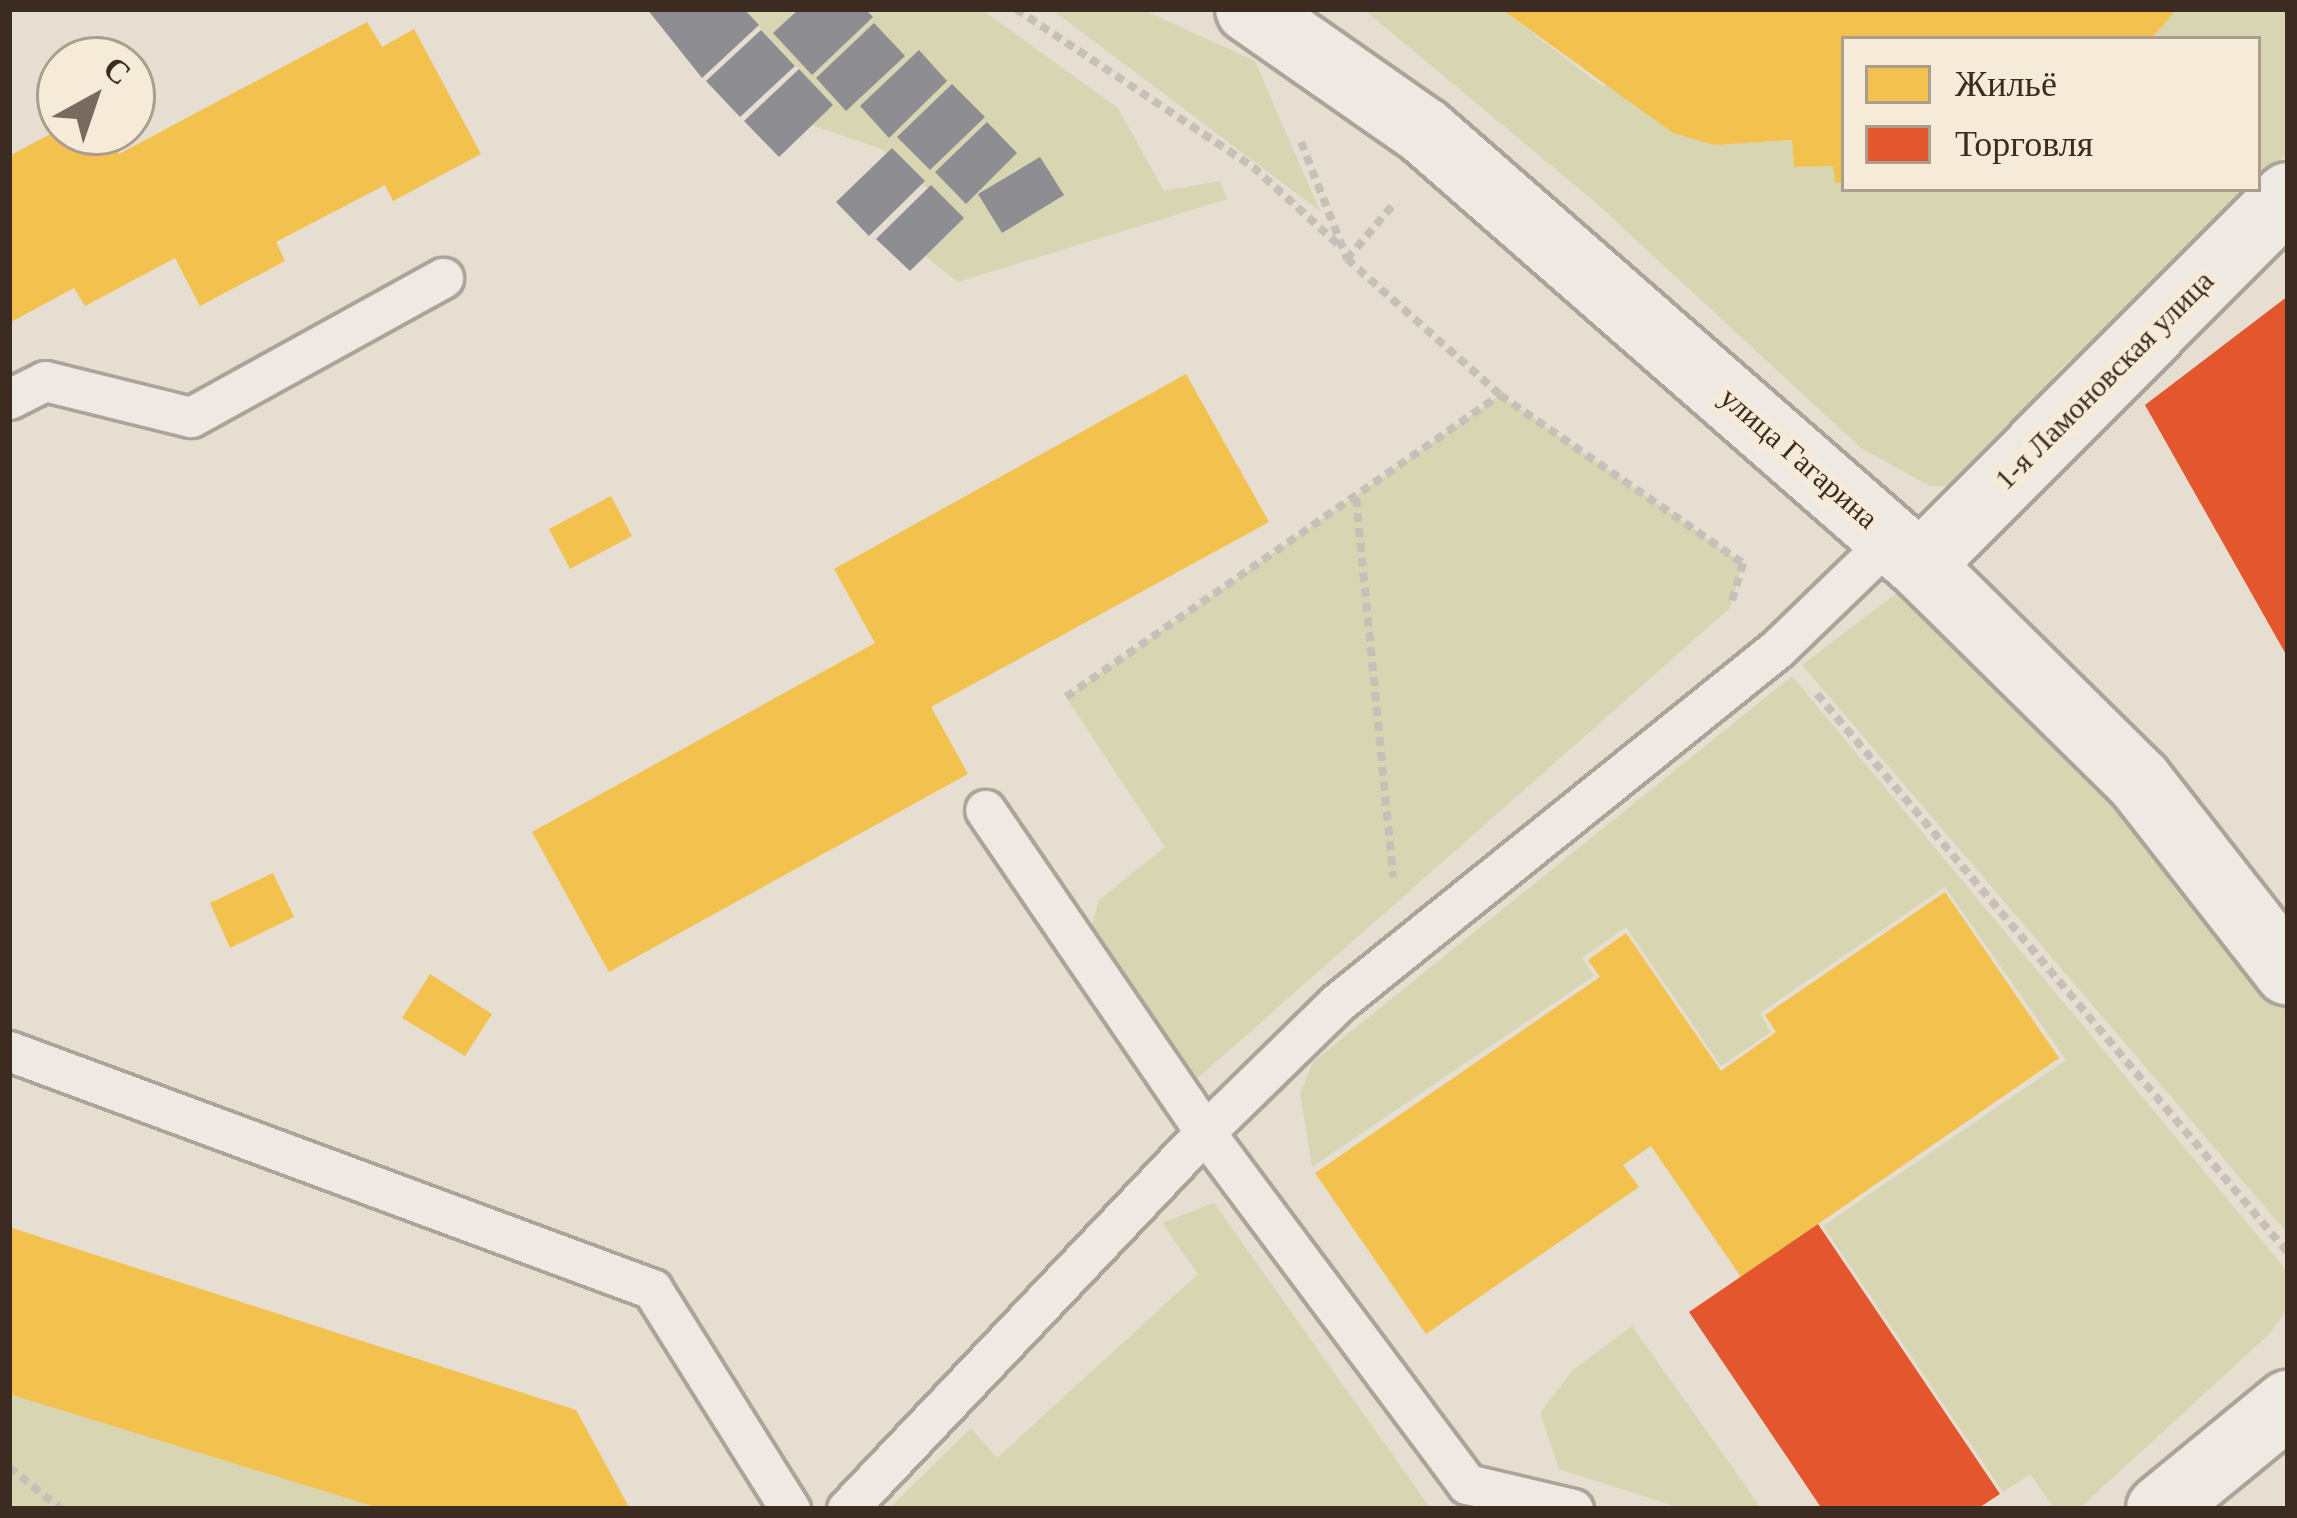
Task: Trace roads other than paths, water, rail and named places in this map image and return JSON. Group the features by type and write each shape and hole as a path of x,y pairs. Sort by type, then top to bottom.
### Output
{"street":[{"name":"улица Гагарина","path":"1249,9 1424,130 1906,552 2139,781 2288,972"},
{"name":"1-я Ламоновская улица","path":"1906,552 2288,196"},
{"path":"2161,1509 2288,1404"}],"lane":[{"path":"9,398 45,381 191,417 443,278"},
{"path":"847,1509 1205,1132 1337,1003 1778,648 1906,552"},
{"path":"986,810 1205,1132 1467,1484 1573,1509"},
{"path":"9,1051 652,1289 790,1509"}]}
